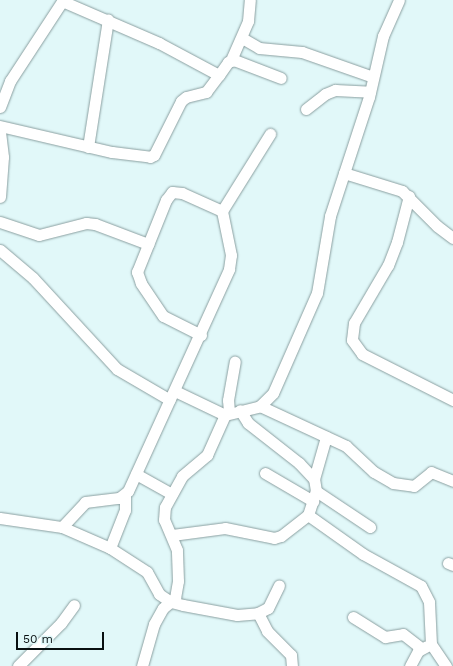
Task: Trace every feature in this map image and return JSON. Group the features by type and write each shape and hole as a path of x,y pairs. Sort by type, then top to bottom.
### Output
{"street":[{"path":"0,126 129,155 144,157 154,155 181,101 186,97 206,92 230,60 242,38 248,21 250,0"},
{"path":"0,250 33,278 117,369 172,396 227,414 260,406 273,393 312,308 322,276 330,216 370,92 383,36 399,0"},
{"path":"0,107 10,81 62,1 108,20 187,57 219,75"},
{"path":"88,146 108,20"},
{"path":"242,38 259,48 302,52 373,77"},
{"path":"230,60 281,78"},
{"path":"306,109 326,94 335,90 370,92"},
{"path":"0,132 3,158 0,197"},
{"path":"110,548 126,504 125,495 201,334 231,261 222,211 233,190 270,134"},
{"path":"344,173 394,188 409,196 437,226 453,238"},
{"path":"201,334 163,316 141,283 137,272 172,192 182,193 222,211"},
{"path":"409,196 397,242 388,265 354,324 352,340 362,354 453,400"},
{"path":"0,222 39,234 86,223 95,224 148,244"},
{"path":"142,666 158,614 175,598 178,581 177,550 163,514 182,476 207,455 227,414 235,362"},
{"path":"260,406 353,451 374,472 393,483 414,486 431,472 453,480"},
{"path":"240,410 248,423 285,452 314,479"},
{"path":"172,535 225,528 274,538 281,536 308,515 314,496 314,479 326,437"},
{"path":"265,473 314,496 370,527"},
{"path":"136,474 172,494"},
{"path":"62,527 85,502 125,495"},
{"path":"308,515 363,554 422,586 429,602 426,646 410,666"},
{"path":"0,518 62,527 110,548 142,567 151,577 156,591 171,602 237,615 258,613 268,608 279,585"},
{"path":"18,666 61,623 74,605"},
{"path":"258,613 267,631 291,655 292,666"},
{"path":"353,617 385,637 403,634 426,646 446,666"}]}
